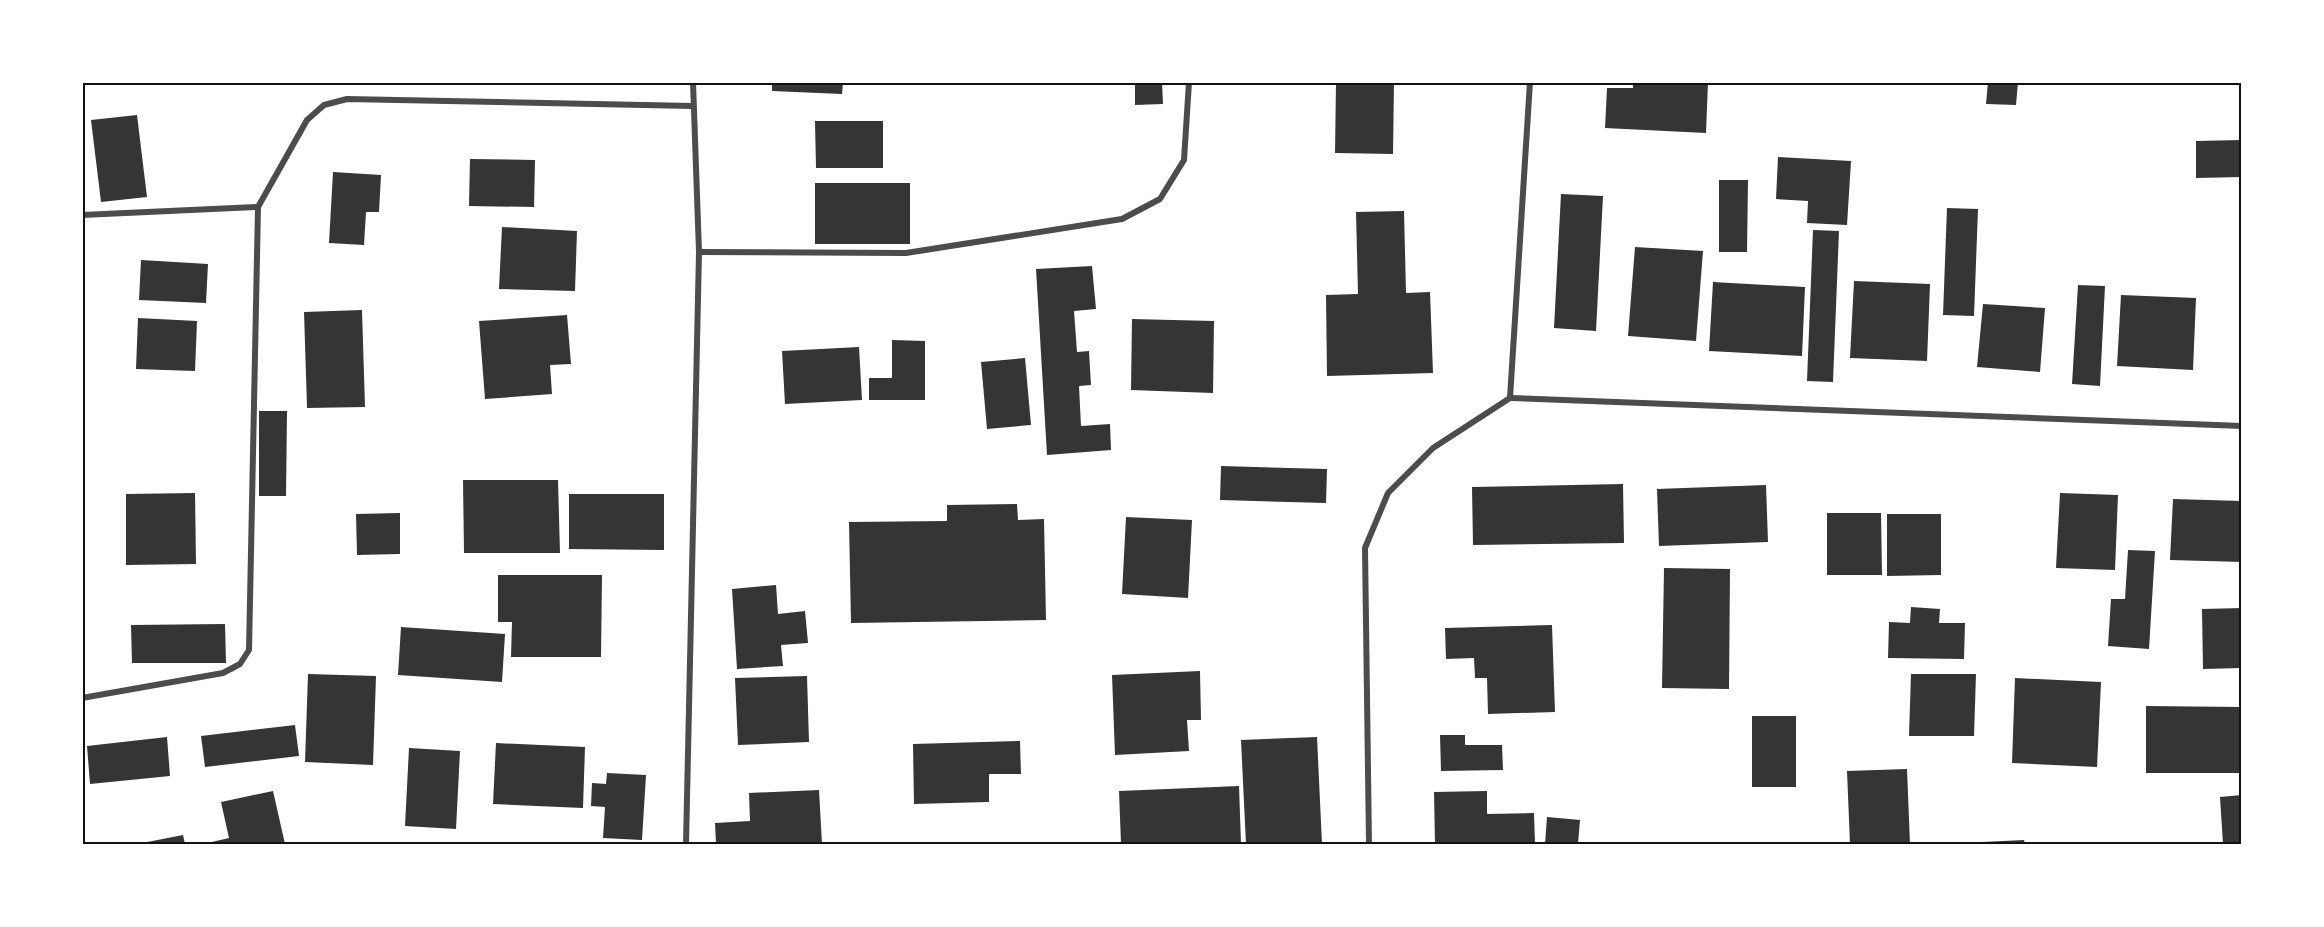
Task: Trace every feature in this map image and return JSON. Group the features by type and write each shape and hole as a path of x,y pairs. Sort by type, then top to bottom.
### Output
{"street":[{"path":"686,844 699,252 693,82"},
{"path":"699,252 906,253 1122,219 1160,199 1184,160 1189,82"},
{"path":"1510,398 1530,82"},
{"path":"82,698 223,673 240,664 249,650 258,207 307,120 324,105 347,99 693,106"},
{"path":"82,214 258,207"},
{"path":"1369,844 1365,548 1388,493 1433,448 1510,398 2241,426"}],"building":[{"path":"772,82 843,82 842,94 772,91"},
{"path":"1135,82 1162,82 1163,104 1135,105"},
{"path":"1336,82 1394,82 1393,154 1335,153"},
{"path":"1633,82 1708,82 1706,133 1605,128 1607,88 1633,88"},
{"path":"1988,82 2018,82 2016,105 1986,104"},
{"path":"137,115 147,197 101,202 91,120"},
{"path":"815,121 883,121 883,168 816,168"},
{"path":"2242,140 2242,177 2196,178 2196,141"},
{"path":"1778,157 1851,161 1847,225 1807,223 1808,201 1776,199"},
{"path":"470,159 535,160 534,207 469,206"},
{"path":"333,172 381,175 379,212 366,212 364,245 329,243"},
{"path":"1719,180 1748,180 1747,252 1719,252"},
{"path":"815,183 910,183 910,244 815,244"},
{"path":"1561,194 1603,196 1596,331 1554,328"},
{"path":"1947,208 1978,209 1974,316 1943,315"},
{"path":"1404,211 1406,293 1430,292 1433,373 1327,376 1326,295 1358,294 1356,212"},
{"path":"502,227 577,231 575,291 499,289"},
{"path":"1813,230 1839,231 1833,382 1807,381"},
{"path":"1635,247 1703,251 1696,341 1628,336"},
{"path":"141,260 208,264 206,303 139,300"},
{"path":"1092,266 1096,309 1074,311 1077,352 1089,351 1091,385 1079,386 1081,426 1110,424 1111,450 1047,455 1036,269"},
{"path":"1854,281 1930,284 1927,361 1850,358"},
{"path":"1713,282 1805,287 1802,356 1709,351"},
{"path":"2078,285 2105,286 2100,386 2072,384"},
{"path":"2121,295 2196,298 2193,370 2117,366"},
{"path":"1983,304 2045,308 2040,372 1977,367"},
{"path":"362,310 365,407 307,408 304,312"},
{"path":"567,315 571,364 550,365 552,394 485,399 479,321"},
{"path":"138,318 197,321 195,371 136,369"},
{"path":"1132,319 1214,321 1213,393 1131,390"},
{"path":"892,340 925,341 925,400 869,400 869,378 892,378"},
{"path":"859,347 862,400 785,404 782,351"},
{"path":"1025,358 1031,425 987,429 981,362"},
{"path":"259,411 287,411 286,496 259,496"},
{"path":"1221,466 1327,469 1326,503 1220,500"},
{"path":"463,480 558,480 560,553 464,553"},
{"path":"1623,484 1624,543 1473,545 1472,487"},
{"path":"1766,485 1768,542 1659,546 1657,489"},
{"path":"195,493 196,564 126,565 126,494"},
{"path":"2060,493 2118,495 2115,570 2056,568"},
{"path":"569,494 664,494 664,550 569,549"},
{"path":"2173,499 2242,501 2242,562 2170,560"},
{"path":"1017,504 1018,520 1044,519 1046,620 851,623 849,522 947,521 947,505"},
{"path":"400,513 400,554 357,555 356,514"},
{"path":"1827,513 1881,513 1882,575 1827,575"},
{"path":"1887,514 1941,514 1941,575 1887,576"},
{"path":"1126,517 1192,520 1188,598 1122,594"},
{"path":"2128,550 2155,551 2149,649 2108,646 2111,599 2125,599"},
{"path":"1664,568 1730,569 1729,689 1662,688"},
{"path":"498,575 602,575 601,657 511,657 512,622 498,622"},
{"path":"776,585 778,614 805,611 808,643 781,645 783,666 737,669 732,589"},
{"path":"1911,607 1940,609 1939,623 1965,623 1964,659 1888,658 1889,622 1910,623"},
{"path":"2242,608 2242,668 2203,669 2202,609"},
{"path":"225,624 226,663 132,663 131,625"},
{"path":"1552,625 1555,712 1488,714 1487,678 1475,678 1474,658 1446,659 1445,628"},
{"path":"401,627 505,634 502,682 398,675"},
{"path":"1200,671 1201,720 1187,720 1189,751 1115,755 1112,675"},
{"path":"308,674 376,676 373,765 305,762"},
{"path":"1911,674 1976,674 1974,736 1909,736"},
{"path":"807,676 809,742 738,745 735,678"},
{"path":"2015,678 2101,682 2097,767 2012,763"},
{"path":"2146,706 2242,707 2242,773 2146,773"},
{"path":"1752,716 1796,716 1796,787 1752,787"},
{"path":"295,725 299,756 205,767 201,736"},
{"path":"1440,735 1465,735 1465,745 1502,745 1503,770 1441,771"},
{"path":"167,737 170,776 90,784 87,746"},
{"path":"1317,737 1322,844 1246,844 1241,740"},
{"path":"1020,741 1021,774 989,774 989,802 914,804 913,744"},
{"path":"496,743 585,747 583,808 493,804"},
{"path":"409,748 460,751 456,829 405,826"},
{"path":"1907,769 1910,844 1850,844 1847,771"},
{"path":"607,773 646,775 642,840 603,838 605,807 591,806 592,783 606,784"},
{"path":"1239,786 1241,844 1121,844 1119,791"},
{"path":"819,790 822,844 716,844 715,823 750,821 749,793"},
{"path":"273,791 285,844 203,844 229,838 221,802"},
{"path":"1487,791 1487,814 1534,813 1535,844 1435,844 1434,792"},
{"path":"2242,795 2242,844 2223,844 2220,797"},
{"path":"1547,817 1580,820 1578,844 1545,844"},
{"path":"183,835 185,844 142,844 142,843"},
{"path":"2024,840 2025,844 1982,844 1982,842"}]}
